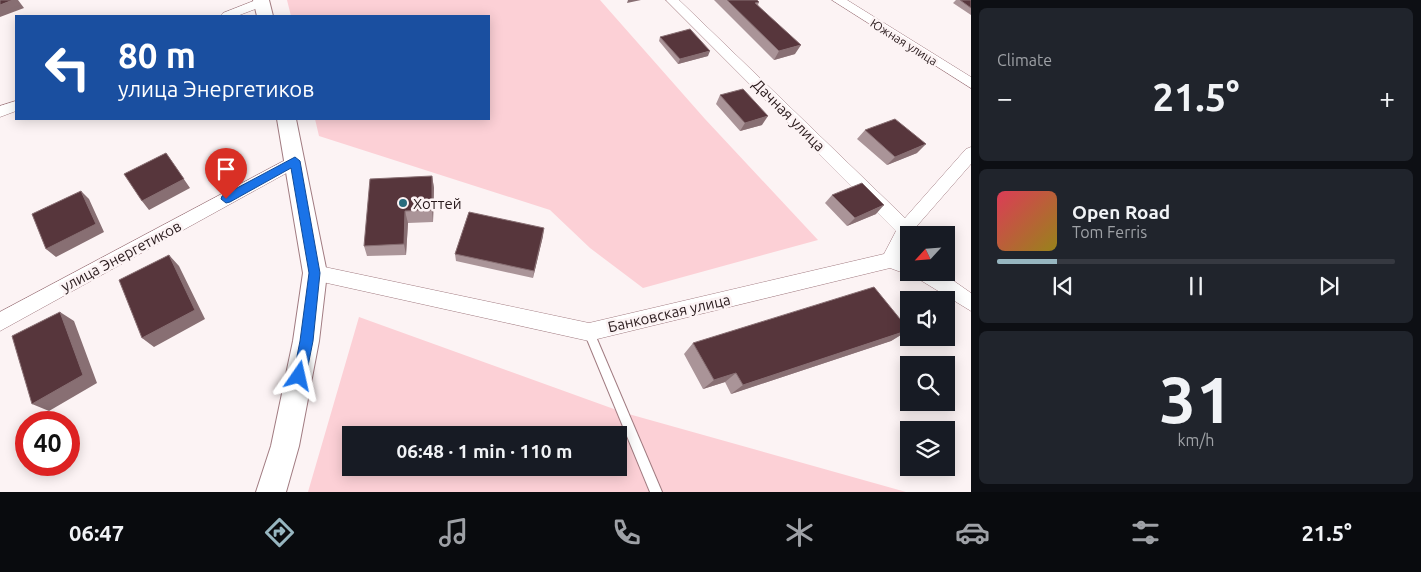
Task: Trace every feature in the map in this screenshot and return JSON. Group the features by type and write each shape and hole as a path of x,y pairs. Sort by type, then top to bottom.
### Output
{"street":[{"name":"Дачная улица","path":"672,0 902,226"},
{"name":"Южная улица","path":"838,0 971,83"},
{"path":"232,15 263,6"},
{"path":"0,112 15,106"},
{"path":"271,492 285,446 306,341 314,273 286,120"},
{"path":"908,226 971,153"},
{"name":"улица Энергетиков","path":"0,322 295,161"},
{"path":"900,239 890,260 900,264"},
{"name":"Банковская улица","path":"314,273 588,332 890,260"},
{"path":"937,281 971,303"}],"lane":[{"path":"588,332 656,492"}],"shaded area":[{"path":"287,0 600,0 705,119 818,240 643,288 590,248 550,210 319,136 315,120 490,120 490,15 291,15"},
{"path":"359,317 625,413 906,492 308,492"}],"building":[{"path":"0,0 13,0 0,5"},
{"path":"727,0 757,0 759,2 755,3 801,45 779,51"},
{"path":"960,0 971,0 971,8"},
{"path":"690,29 710,51 680,59 660,37"},
{"path":"743,89 768,116 745,123 720,95"},
{"path":"895,119 926,144 895,157 865,130"},
{"path":"166,153 184,179 142,201 124,174"},
{"path":"432,176 432,210 405,211 404,244 364,246 370,179"},
{"path":"862,183 884,205 855,218 832,195"},
{"path":"81,191 96,224 46,249 32,214"},
{"path":"469,212 544,228 534,271 455,254"},
{"path":"169,255 195,310 142,338 119,280"},
{"path":"874,287 900,319 900,333 743,385 736,373 714,380 693,343"},
{"path":"60,312 83,375 32,404 12,336"}],"place":[{"name":"Хоттей","path":"403,203"}],"route":[{"path":"226,199 295,161 314,273 306,341 299,376"}]}
